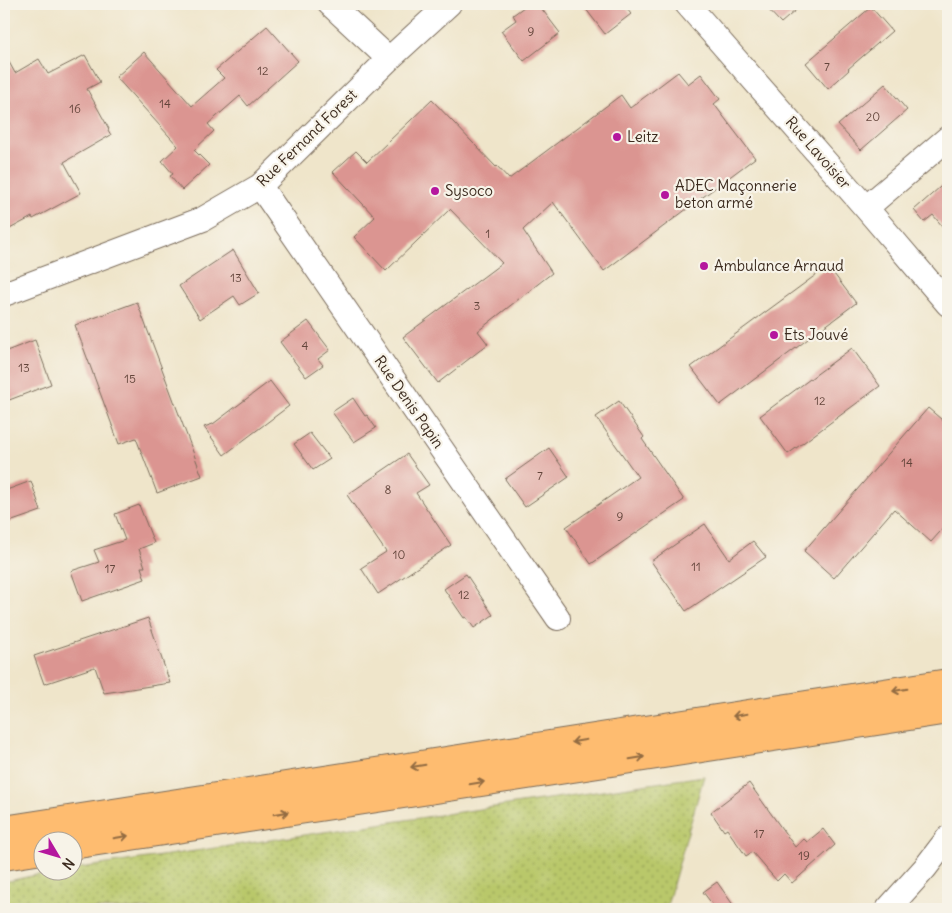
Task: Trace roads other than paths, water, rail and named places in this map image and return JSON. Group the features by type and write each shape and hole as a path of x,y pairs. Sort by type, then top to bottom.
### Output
{"highway":[{"path":"4,830 948,682"},
{"path":"82,843 948,710"},
{"path":"4,856 32,852"}],"street":[{"path":"330,4 389,59"},
{"name":"Rue Fernand Forest","path":"4,294 203,219 260,186 389,59 449,4"},
{"name":"Rue Lavoisier","path":"687,4 948,304"},
{"path":"866,208 948,138"},
{"name":"Rue Denis Papin","path":"260,186 558,618"},
{"path":"888,909 925,868 948,838"}],"place":[{"name":"Leitz","path":"617,137"},
{"name":"Sysoco","path":"435,191"},
{"name":"ADEC Maçonnerie beton armé","path":"665,195"},
{"name":"Ambulance Arnaud","path":"704,266"},
{"name":"Ets Jouvé","path":"774,335"}]}
